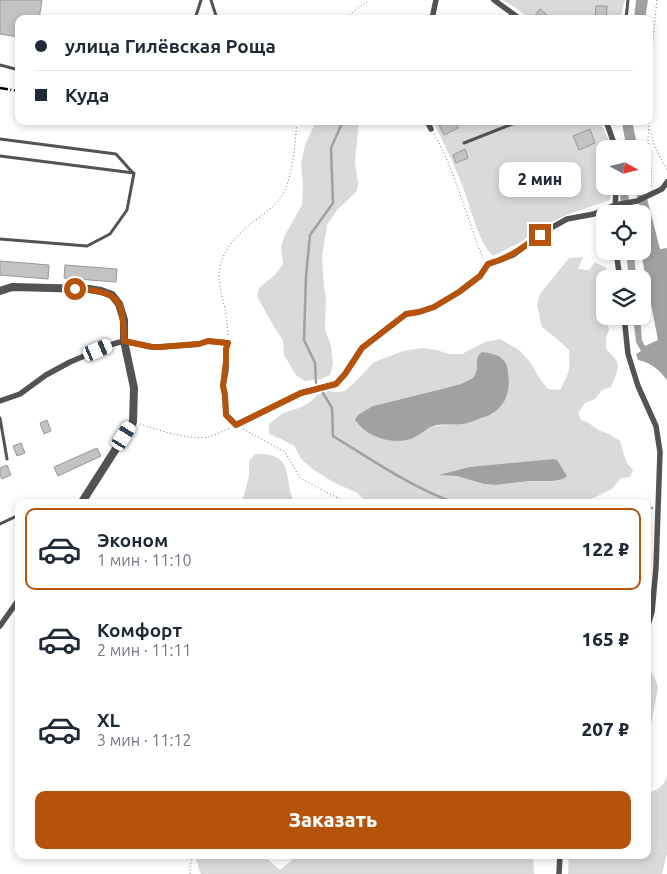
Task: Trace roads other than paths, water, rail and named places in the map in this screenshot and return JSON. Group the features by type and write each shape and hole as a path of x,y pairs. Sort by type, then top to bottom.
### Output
{"street":[{"path":"433,15 436,0"},
{"path":"494,0 515,15"},
{"path":"429,125 431,129"},
{"path":"607,125 613,140"},
{"path":"616,195 615,205 637,202 662,189 667,182"},
{"path":"0,401 20,394 46,375 70,362 124,341 152,347 199,344 208,341 228,343 223,386 226,415 236,425 301,393 336,384 362,348 406,314 434,307 459,292 480,276 488,264 513,255 549,229 567,219 596,213"},
{"path":"0,291 12,287 101,291 112,295 119,304 124,320 124,341 134,388 133,422 84,499"},
{"path":"625,325 628,354 638,386 656,426 660,452 655,584 651,615"},
{"path":"0,626 15,605"},
{"path":"559,874 560,859"}],"lane":[{"path":"195,15 201,0"},
{"path":"211,0 216,15"},
{"path":"626,15 628,0"},
{"path":"0,65 15,69"},
{"path":"464,143 510,125"},
{"path":"0,139 116,154 134,173"},
{"path":"0,156 134,173"},
{"path":"0,239 88,246 110,234 127,210 134,173"},
{"path":"0,418 7,459"},
{"path":"0,524 15,517"}],"waterway":[{"path":"316,383 315,363 304,340 306,276 310,235 333,203 331,148 341,125"},
{"path":"323,393 332,408 333,436 406,480 444,499"}],"railway":[{"path":"0,88 15,90"}]}
